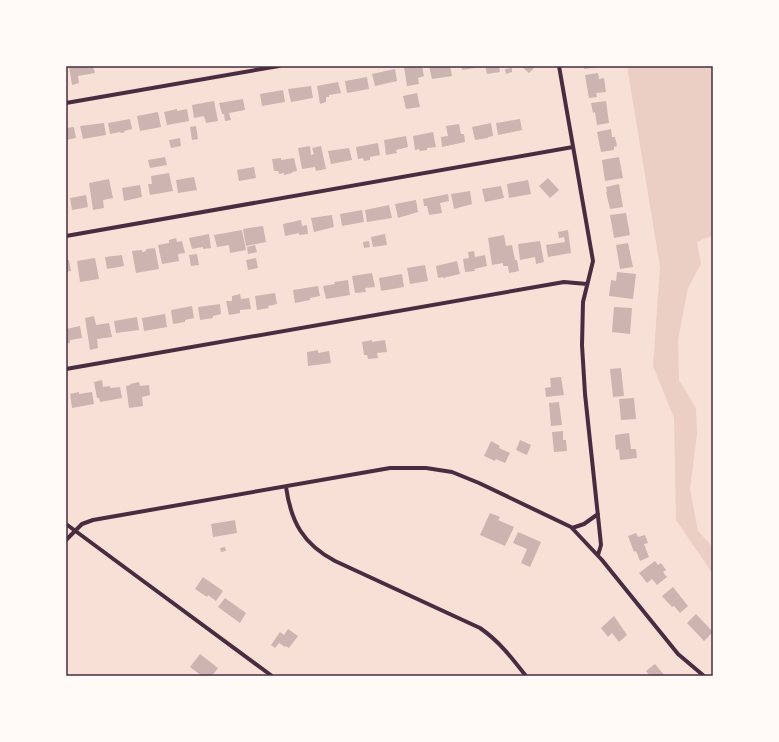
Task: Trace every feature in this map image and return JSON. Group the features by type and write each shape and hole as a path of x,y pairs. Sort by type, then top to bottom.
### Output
{"street":[{"path":"66,104 279,66"},
{"path":"559,66 593,261 583,302 582,344 585,394 601,545 598,555"},
{"path":"66,236 573,147"},
{"path":"66,369 564,282 587,284"},
{"path":"66,540 82,524 93,520 390,468 408,467 440,469 479,483 572,528 598,555 678,654 704,676"},
{"path":"286,487 288,502 296,525 303,536 321,554 335,562 480,628 492,636 502,646 526,676"},
{"path":"572,528 584,524 598,514"},
{"path":"66,524 272,676"}],"shaded area":[{"path":"627,66 713,66 713,239 711,236 697,242 701,264 688,288 678,340 679,380 696,408 697,435 690,489 698,531 713,547 713,574 676,520 674,418 653,366 660,267"}],"building":[{"path":"69,66 93,66 95,73 78,76 79,83 72,85"},
{"path":"422,66 424,76 418,78 419,84 407,86 404,67"},
{"path":"429,66 450,66 452,76 432,79"},
{"path":"461,66 482,66 482,67 462,70"},
{"path":"485,66 499,66 500,72 487,74"},
{"path":"521,66 536,66 529,73"},
{"path":"584,66 599,66 599,67 584,69"},
{"path":"512,68 512,72 506,74 505,69"},
{"path":"395,69 397,81 375,86 372,74"},
{"path":"598,73 599,79 604,78 606,92 596,93 597,97 589,98 585,75"},
{"path":"367,77 369,89 347,93 345,81"},
{"path":"338,82 341,93 329,95 329,97 326,97 326,102 320,104 317,86"},
{"path":"311,86 313,98 291,102 288,89"},
{"path":"283,90 285,102 262,106 260,94"},
{"path":"417,93 420,107 406,109 403,96"},
{"path":"243,99 245,110 229,113 231,120 225,121 224,114 222,114 219,103"},
{"path":"214,101 218,121 206,123 204,116 194,118 192,105"},
{"path":"606,101 609,123 597,125 595,112 593,113 591,103"},
{"path":"177,109 177,111 187,109 189,121 167,125 164,112"},
{"path":"158,112 161,127 140,131 137,116"},
{"path":"130,119 132,129 121,133 110,134 108,123"},
{"path":"520,119 522,130 498,135 496,123"},
{"path":"104,123 106,135 83,139 80,126"},
{"path":"491,123 493,136 475,140 472,127"},
{"path":"459,124 461,134 464,134 465,142 442,147 441,137 448,136 446,126"},
{"path":"196,126 198,139 192,140 190,127"},
{"path":"74,127 76,138 66,140 66,128"},
{"path":"611,129 612,137 615,137 617,146 614,147 614,150 601,152 597,132"},
{"path":"433,132 436,147 427,148 427,150 420,151 419,149 415,150 413,136"},
{"path":"406,136 408,147 396,150 397,153 386,155 384,140"},
{"path":"180,138 181,146 171,148 169,140"},
{"path":"378,143 380,155 370,157 370,160 364,161 363,158 358,159 356,147"},
{"path":"310,146 311,155 314,154 312,148 321,146 326,169 316,171 315,167 302,169 298,148"},
{"path":"349,148 352,160 331,164 328,151"},
{"path":"165,157 167,165 150,168 148,160"},
{"path":"619,157 623,178 605,181 602,160"},
{"path":"281,158 281,160 294,158 297,171 284,175 284,173 279,174 278,171 274,171 272,159"},
{"path":"254,167 256,178 239,181 237,170"},
{"path":"169,173 173,191 150,195 148,184 152,184 151,176"},
{"path":"194,177 197,190 178,193 176,180"},
{"path":"548,178 559,190 550,198 539,186"},
{"path":"109,179 113,198 103,200 104,208 93,210 89,183"},
{"path":"528,180 531,194 509,198 507,184"},
{"path":"619,184 623,207 610,209 606,187"},
{"path":"140,185 142,197 124,201 122,188"},
{"path":"501,186 504,198 485,202 482,189"},
{"path":"470,191 472,204 454,209 451,194"},
{"path":"448,194 449,201 440,203 442,213 429,215 427,206 424,206 423,199"},
{"path":"86,195 88,207 72,210 70,198"},
{"path":"416,200 418,212 398,218 395,204"},
{"path":"389,205 392,218 367,222 365,210"},
{"path":"362,210 364,222 342,226 340,214"},
{"path":"626,213 630,235 614,238 610,215"},
{"path":"332,215 334,227 314,232 311,218"},
{"path":"301,220 302,226 307,225 308,234 299,235 299,233 285,236 283,224"},
{"path":"263,226 266,242 246,246 243,229"},
{"path":"242,230 246,250 230,253 229,245 217,247 214,235"},
{"path":"568,230 571,253 548,257 546,245 565,242 564,237 559,238 558,232"},
{"path":"209,234 211,248 203,249 203,247 192,249 189,238"},
{"path":"385,234 387,245 373,247 371,237"},
{"path":"504,235 506,246 512,245 519,271 509,273 508,266 503,266 503,263 492,265 488,238"},
{"path":"176,238 177,242 182,241 185,253 178,254 179,261 162,264 158,245 169,243 169,240"},
{"path":"369,241 370,247 364,248 363,242"},
{"path":"540,241 544,262 536,264 535,257 520,260 518,244"},
{"path":"628,243 633,267 620,269 616,245"},
{"path":"255,245 257,252 248,254 247,247"},
{"path":"155,248 159,269 136,273 132,251 142,250 142,252 146,251 146,249"},
{"path":"474,251 475,257 485,255 487,266 474,269 475,271 465,272 463,259 469,258 468,252"},
{"path":"197,254 199,265 191,266 189,255"},
{"path":"122,255 124,266 107,269 105,257"},
{"path":"95,258 99,279 80,282 77,261"},
{"path":"256,258 258,268 248,270 246,260"},
{"path":"66,260 69,260 71,271 66,272"},
{"path":"457,261 460,274 438,278 436,266"},
{"path":"425,265 428,281 410,284 407,268"},
{"path":"617,272 636,274 633,299 609,296 611,280 616,281"},
{"path":"372,273 375,287 365,288 366,292 355,293 352,276"},
{"path":"402,274 404,287 381,291 379,278"},
{"path":"348,280 350,295 326,299 323,286 335,284 334,282"},
{"path":"318,286 320,296 295,303 293,290"},
{"path":"275,293 277,304 268,306 269,308 257,310 255,296"},
{"path":"240,294 241,299 249,298 251,309 240,310 240,313 229,315 226,301 232,301 232,296"},
{"path":"220,304 221,314 213,316 213,318 200,320 198,307"},
{"path":"192,306 194,318 185,320 185,322 173,324 171,310"},
{"path":"614,307 632,308 630,334 612,332"},
{"path":"165,314 167,327 144,331 142,318"},
{"path":"94,316 96,325 109,323 112,337 97,339 98,348 90,350 85,318"},
{"path":"137,317 139,330 116,333 114,321"},
{"path":"80,326 82,338 70,340 70,343 66,343 66,329"},
{"path":"372,340 372,342 385,340 387,352 377,353 378,358 368,359 367,355 364,355 362,342"},
{"path":"318,350 318,353 329,351 331,363 308,366 307,352"},
{"path":"621,368 624,396 613,397 610,369"},
{"path":"561,377 564,395 546,397 545,388 551,387 550,378"},
{"path":"102,380 103,387 120,387 122,398 100,402 99,398 97,398 94,382"},
{"path":"139,382 140,386 149,385 150,395 142,397 143,406 129,408 126,386"},
{"path":"79,392 79,394 92,392 94,404 72,408 70,394"},
{"path":"634,398 636,419 621,420 619,399"},
{"path":"559,402 562,425 551,426 549,403"},
{"path":"563,431 563,440 566,440 567,451 554,452 552,432"},
{"path":"629,433 631,449 636,449 637,458 620,460 619,449 616,450 615,435"},
{"path":"520,440 531,445 527,455 516,450"},
{"path":"491,441 500,446 499,448 510,453 505,463 496,459 495,461 484,456"},
{"path":"490,513 500,517 498,520 514,527 505,546 480,535"},
{"path":"235,520 237,533 213,537 211,524"},
{"path":"518,532 541,542 530,567 521,563 527,549 513,543"},
{"path":"636,533 638,537 645,535 648,543 644,544 649,557 640,561 636,551 634,552 628,536"},
{"path":"225,547 226,551 221,552 220,548"},
{"path":"655,561 658,565 661,563 666,570 663,572 667,577 657,585 652,579 647,583 639,573"},
{"path":"203,577 223,591 216,601 208,595 207,597 195,589"},
{"path":"673,587 688,606 680,613 662,596"},
{"path":"225,598 246,613 240,623 218,607"},
{"path":"696,614 713,632 704,641 687,623"},
{"path":"614,616 627,635 619,642 612,633 608,637 601,628"},
{"path":"288,629 298,636 289,648 279,643 275,648 271,645 280,632 284,635"},
{"path":"200,654 218,668 212,676 202,676 190,667"},
{"path":"655,664 665,676 650,676 646,671"}]}
